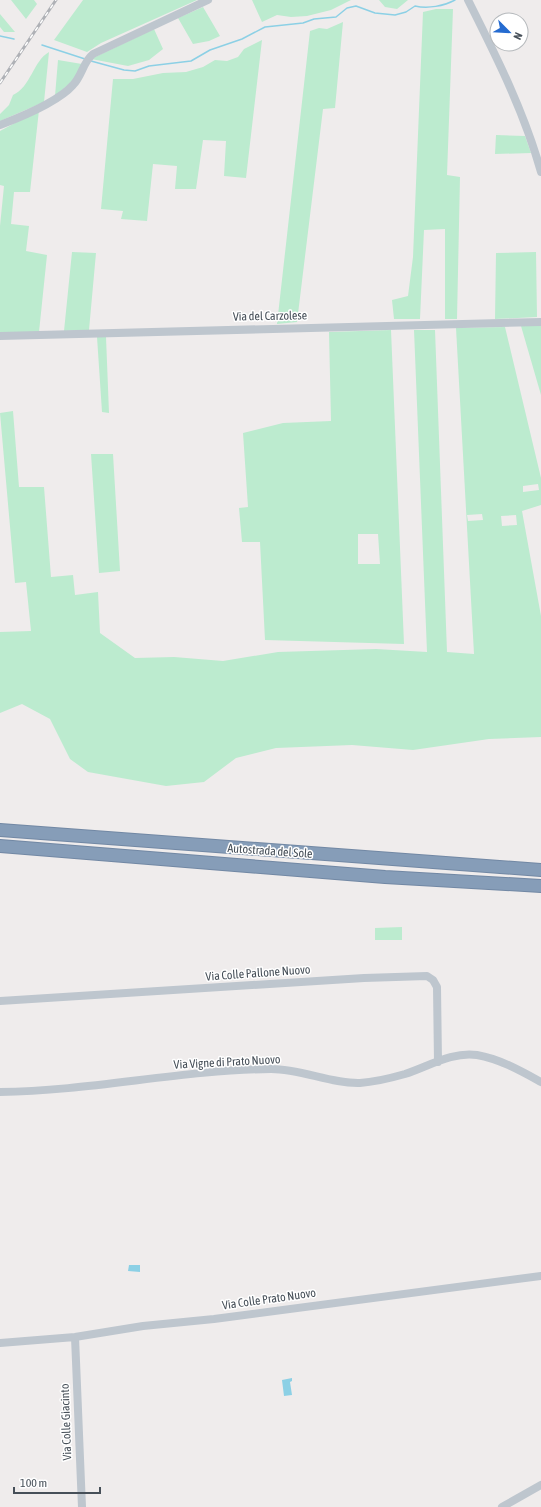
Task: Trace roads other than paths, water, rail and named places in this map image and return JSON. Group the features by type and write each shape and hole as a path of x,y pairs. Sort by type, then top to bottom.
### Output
{"highway":[{"name":"Autostrada del Sole","path":"0,830 541,870"},
{"name":"Autostrada del Sole","path":"0,846 385,876 541,886"}],"street":[{"path":"0,125 66,92 77,81 91,55 208,0"},
{"path":"469,2 514,94 541,172"},
{"name":"Via del Carzolese","path":"0,336 541,322"},
{"name":"Via Colle Pallone Nuovo","path":"0,1001 364,978 427,976 433,980 437,987 438,1062"},
{"name":"Via Vigne di Prato Nuovo","path":"0,1092 66,1089 162,1078 272,1069 362,1083 405,1074 458,1056 477,1055 499,1061 541,1082"},
{"name":"Via Colle Prato Nuovo","path":"0,1343 75,1337 143,1326 214,1319 541,1276"},
{"name":"Via Colle Giacinto","path":"75,1337 82,1507"},
{"path":"502,1507 541,1485"}],"water":[{"path":"129,1265 140,1265 140,1272 128,1271"},
{"path":"292,1378 292,1381 290,1382 292,1395 284,1396 282,1380"}],"waterway":[{"path":"91,61 124,70 135,71 149,66 191,61 210,50 242,39 265,27 303,23 314,19 336,17 347,8 356,6 375,13 395,15 406,12 415,6 436,6 455,0"},
{"path":"0,36 14,39"},
{"path":"42,45 85,59"}],"railway":[{"path":"0,83 56,0"}]}
